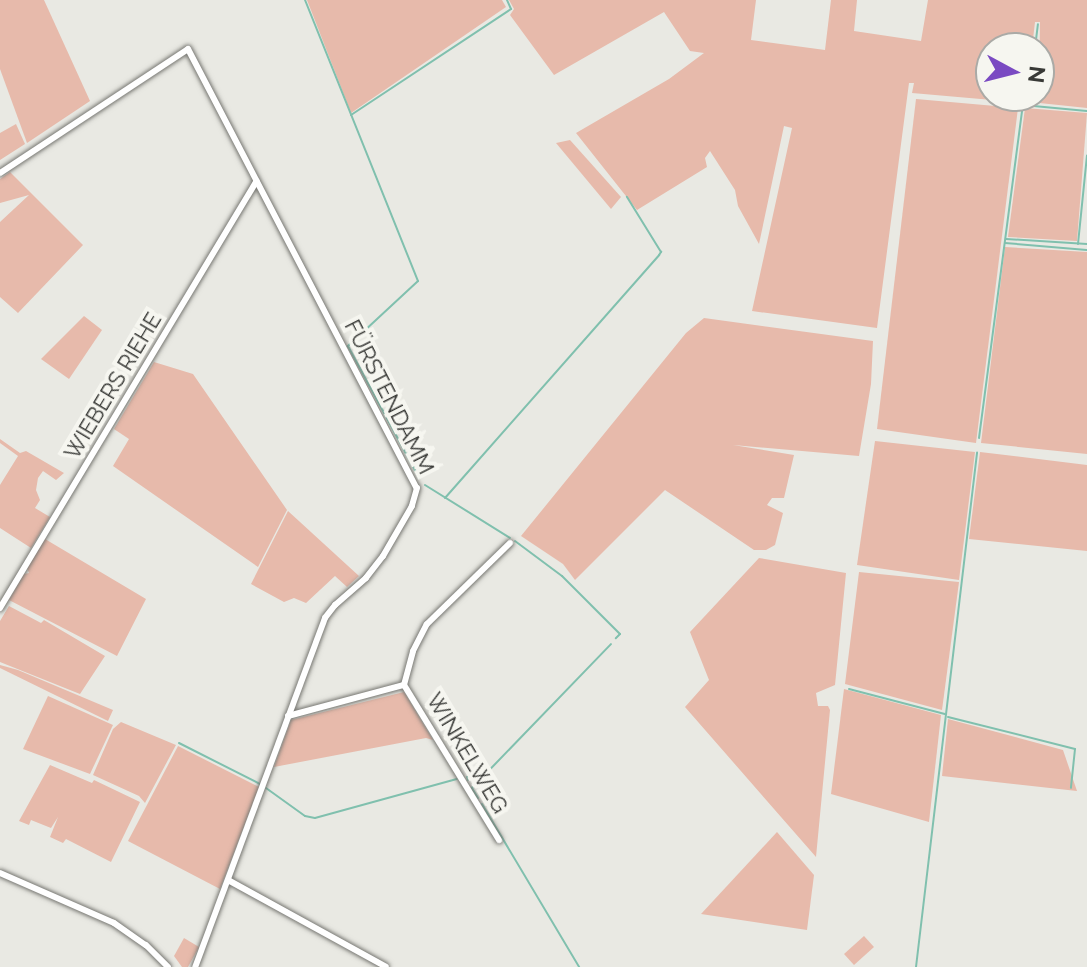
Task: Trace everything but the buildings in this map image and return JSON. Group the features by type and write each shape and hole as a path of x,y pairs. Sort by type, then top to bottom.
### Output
{"street":[{"name":"FÜRSTENDAMM","path":"0,173 188,49 417,488 412,506 383,556 366,578 325,618 195,967"},
{"name":"WIEBERS RIEHE","path":"0,608 257,181"},
{"name":"WINKELWEG","path":"499,840 404,685 413,651 427,624 510,543"},
{"name":"WINKELWEG","path":"288,716 404,685"},
{"path":"0,873 114,923 146,945 168,967"},
{"path":"228,880 386,967"}],"shaded area":[{"path":"0,0 44,0 90,101 27,143 0,69"},
{"path":"307,0 502,0 506,7 351,113"},
{"path":"509,0 756,0 751,40 825,50 831,0 857,0 854,31 921,41 928,0 1087,0 1087,108 1055,105 1055,32 1040,32 1040,22 1035,22 1034,32 975,32 975,99 912,93 914,83 909,83 877,328 752,311 792,128 784,126 759,244 738,206 735,190 710,151 705,158 707,167 637,210 576,133 669,79 704,53 690,51 664,12 554,75 510,15 514,9"},
{"path":"916,99 975,104 975,112 1017,112 976,443 877,429"},
{"path":"1024,112 1087,113 1077,241 1008,237"},
{"path":"16,124 25,144 0,160 0,133"},
{"path":"570,140 621,197 611,209 556,143"},
{"path":"10,172 83,245 18,313 0,297 0,222 29,195 0,203 0,179"},
{"path":"1005,247 1087,252 1087,454 981,443"},
{"path":"84,316 102,330 69,379 41,359"},
{"path":"704,318 873,341 871,384 859,456 733,445 794,455 784,498 772,498 767,505 783,513 775,545 766,550 754,550 665,490 575,580 563,564 521,536 686,333"},
{"path":"154,362 193,374 287,510 258,567 113,466 129,439 114,429"},
{"path":"0,439 20,453 26,451 64,473 56,480 43,471 38,478 36,490 40,500 35,508 50,517 31,548 0,528 0,485 18,456 0,443"},
{"path":"875,441 975,452 959,580 857,565"},
{"path":"980,452 1087,465 1087,551 969,539"},
{"path":"288,511 359,576 347,587 335,576 306,603 294,598 284,602 251,584"},
{"path":"45,539 146,599 117,656 9,600 24,574 29,573 27,568"},
{"path":"759,558 846,573 835,685 816,693 818,706 828,706 830,710 816,857 685,707 709,680 690,632"},
{"path":"859,572 959,582 942,710 845,684"},
{"path":"9,606 41,623 44,620 105,656 80,694 0,662 0,621"},
{"path":"0,665 113,710 108,721 0,668"},
{"path":"844,689 941,715 929,822 831,794"},
{"path":"404,692 433,740 426,738 274,767 291,720"},
{"path":"48,696 113,725 90,774 23,749"},
{"path":"948,719 1063,750 1077,791 942,776"},
{"path":"121,722 176,745 145,803 139,796 93,775 113,729"},
{"path":"178,746 259,787 220,889 128,841"},
{"path":"50,765 92,783 94,780 140,802 111,862 66,839 63,843 50,837 58,817 51,828 31,820 29,825 19,821"},
{"path":"777,832 814,875 807,930 701,914"},
{"path":"864,936 874,947 854,965 844,954"},
{"path":"184,938 199,947 188,967 182,967 174,956"}],"waterway":[{"path":"305,0 418,281 348,346 419,478"},
{"path":"351,115 511,9 507,0"},
{"path":"1037,32 1038,24"},
{"path":"979,438 1023,105 1087,111"},
{"path":"1078,244 1087,155"},
{"path":"445,498 661,252 627,197"},
{"path":"1006,239 1087,244"},
{"path":"1005,243 1087,250"},
{"path":"916,967 977,453"},
{"path":"425,485 510,538"},
{"path":"515,541 562,576 620,634 616,638"},
{"path":"478,798 472,788 611,644"},
{"path":"849,689 945,714"},
{"path":"948,717 1075,749 1071,788"},
{"path":"179,743 260,784"},
{"path":"266,788 305,816 315,818 457,779"},
{"path":"482,804 579,967"}]}
